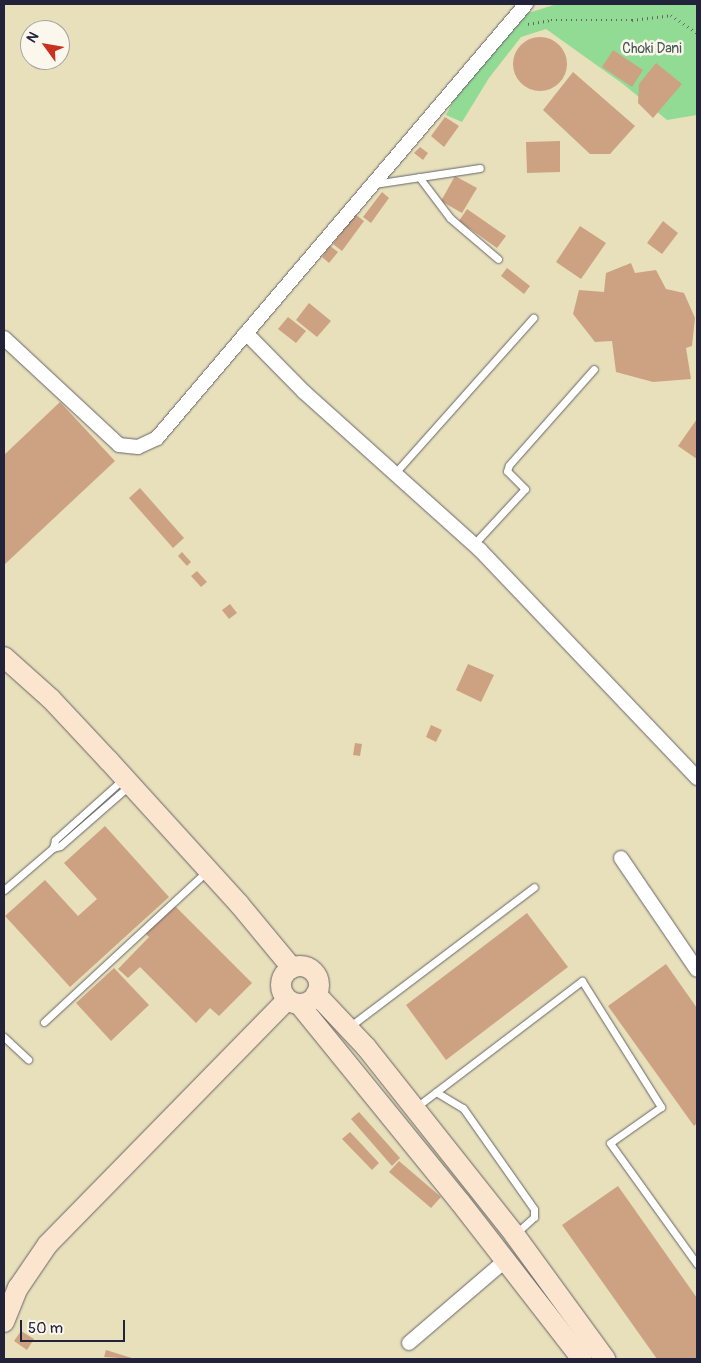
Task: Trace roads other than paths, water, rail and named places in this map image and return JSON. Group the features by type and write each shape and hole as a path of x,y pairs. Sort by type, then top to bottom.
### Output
{"street":[{"path":"4,338 106,437 119,445 138,447 157,438 526,4"},
{"path":"246,333 304,392 474,544 697,778"},
{"path":"4,658 52,699 292,968"},
{"path":"621,858 697,970"},
{"path":"4,1321 18,1288 48,1244 293,1002 311,1001 319,985 315,973 304,966 292,968 281,983 293,1002 506,1260 582,1359"},
{"path":"316,994 349,1028 514,1234 604,1359"},
{"path":"409,1343 506,1260"}],"lane":[{"path":"373,184 480,168"},
{"path":"419,177 450,218 498,259"},
{"path":"395,473 533,318"},
{"path":"474,544 525,490 508,471 509,465 594,369"},
{"path":"4,890 53,848 60,846 127,782"},
{"path":"44,1022 207,871"},
{"path":"349,1028 534,887"},
{"path":"414,1108 582,981 662,1107 610,1143 697,1264"},
{"path":"4,1037 28,1059"},
{"path":"436,1092 463,1108 534,1209 534,1217 514,1234"}],"park label":[{"name":"Choki Dani","path":"652,49"}]}
